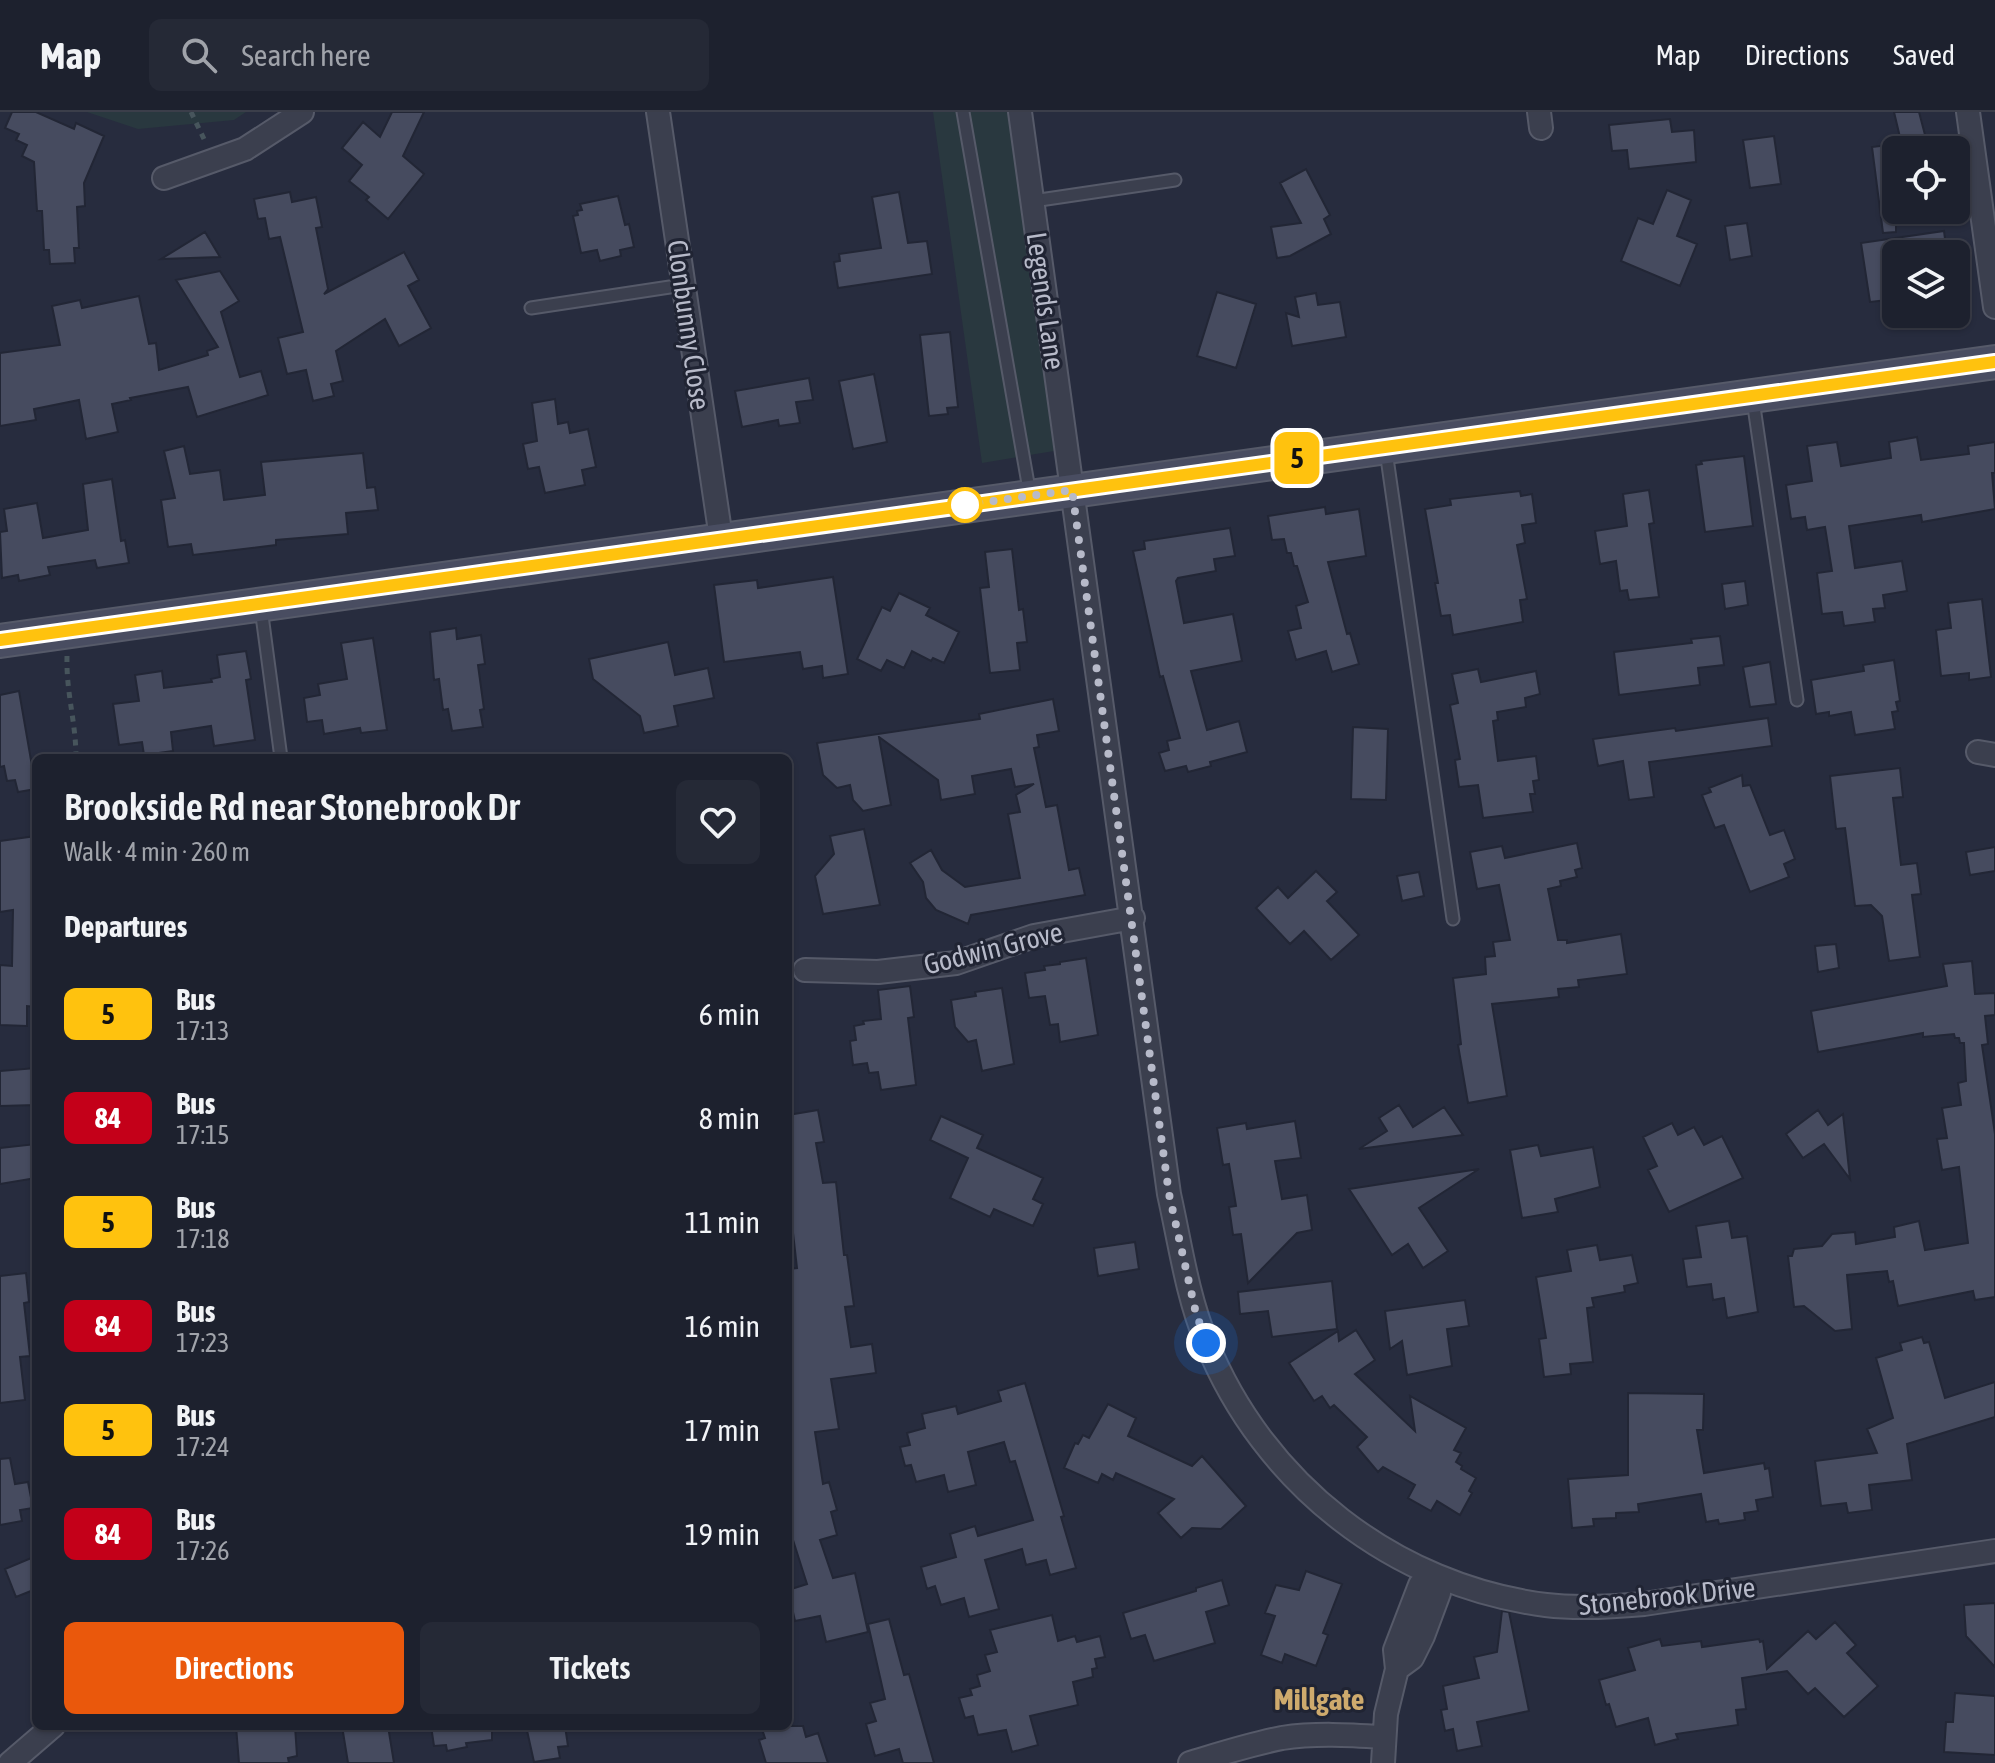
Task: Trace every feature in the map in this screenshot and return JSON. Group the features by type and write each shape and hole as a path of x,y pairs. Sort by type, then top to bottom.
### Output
{"street":[{"path":"164,178 245,149 302,112"},
{"name":"Clonbunny Close","path":"658,112 721,538"},
{"name":"Legends Lane","path":"1020,112 1072,490"},
{"path":"1968,112 1995,307"},
{"path":"0,641 1995,362"},
{"name":"Stonebrook Drive","path":"1072,490 1169,1194 1195,1309 1206,1343 1251,1425 1305,1489 1357,1533 1435,1576 1509,1599 1549,1606 1601,1608 1693,1598 1995,1551"},
{"name":"Godwin Grove","path":"805,970 878,972 956,963 1034,936 1133,918"},
{"path":"1383,1763 1383,1737 1397,1669 1412,1658 1423,1636 1439,1593 1435,1576"},
{"path":"10,1763 48,1730"},
{"path":"1190,1763 1263,1742 1298,1736 1383,1737"}],"lane":[{"path":"963,112 1030,495"},
{"path":"1033,201 1175,180"},
{"path":"531,308 683,285"},
{"path":"1752,396 1797,700"},
{"path":"1385,446 1453,919"},
{"path":"261,603 280,754"}],"path":[{"path":"67,656 66,684 77,735 76,754"}],"shaded area":[{"path":"87,112 246,112 234,120 138,129"},
{"path":"933,112 1009,112 1054,451 982,463"}],"building":[{"path":"12,112 36,112 74,129 76,123 104,136 84,183 85,206 77,207 79,248 74,248 75,263 50,264 49,250 44,250 42,211 37,211 34,162 22,156 27,145 16,140 19,134 5,128"},
{"path":"392,112 424,112 403,156 424,174 388,219 366,200 369,197 349,181 362,165 342,148 363,122 380,137"},
{"path":"1894,112 1919,112 1925,136 1900,136"},
{"path":"1670,119 1672,132 1694,130 1696,162 1629,169 1627,150 1612,151 1609,125"},
{"path":"1774,136 1781,184 1750,188 1743,140"},
{"path":"1882,146 1882,224 1896,224 1896,232 1883,233 1872,147"},
{"path":"1306,169 1330,215 1324,219 1331,234 1290,256 1277,258 1271,227 1301,223 1280,183"},
{"path":"1667,190 1691,200 1677,236 1697,244 1680,286 1621,261 1638,218 1653,224"},
{"path":"290,192 292,202 316,197 322,227 316,228 328,289 324,294 404,252 419,280 408,286 431,328 399,346 385,319 336,351 343,381 331,384 334,396 313,401 306,370 287,374 278,338 303,332 280,237 269,239 265,218 258,219 254,199"},
{"path":"899,192 908,243 927,241 932,274 838,288 834,262 840,261 839,254 881,248 872,197"},
{"path":"618,196 634,247 620,250 621,256 600,261 597,250 581,253 573,216 582,210 580,204"},
{"path":"1747,223 1752,256 1730,260 1725,226"},
{"path":"1944,231 1945,240 1882,240 1882,301 1870,302 1861,243"},
{"path":"205,232 220,257 161,259"},
{"path":"220,271 239,301 221,312 240,377 261,371 268,395 197,417 188,387 130,398 112,404 118,432 86,439 79,400 34,409 36,420 0,426 0,353 60,345 52,306 80,300 82,308 139,296 149,344 156,343 159,370 208,355 207,351 218,347 176,280"},
{"path":"1217,292 1256,304 1236,368 1197,356"},
{"path":"1316,293 1318,305 1340,302 1346,337 1292,346 1286,313 1299,317 1295,297"},
{"path":"950,332 958,407 947,408 948,414 929,416 920,335"},
{"path":"874,374 887,442 853,449 839,381"},
{"path":"809,378 813,400 796,402 800,423 779,426 778,420 742,427 735,391"},
{"path":"555,399 558,424 568,422 570,433 588,429 596,467 582,470 585,485 545,493 539,467 528,469 523,444 537,441 532,403"},
{"path":"1917,437 1921,460 1969,454 1968,446 1995,442 1995,473 1992,473 1995,509 1922,522 1921,515 1849,526 1855,568 1902,561 1907,591 1883,595 1885,608 1873,609 1875,622 1844,626 1842,612 1822,614 1817,573 1832,571 1825,527 1807,530 1805,517 1791,519 1786,485 1812,481 1807,446 1837,442 1841,466 1891,458 1889,442"},
{"path":"184,446 190,474 220,470 224,500 265,495 261,462 363,453 367,488 375,487 378,510 346,513 348,534 276,540 276,545 193,555 191,544 168,547 161,500 175,498 164,451"},
{"path":"1744,456 1753,526 1705,532 1696,465 1702,464 1701,461"},
{"path":"112,479 121,541 125,540 129,563 97,568 95,560 48,567 50,575 19,581 18,575 2,578 0,532 7,531 4,509 37,503 43,538 88,530 83,484"},
{"path":"1649,490 1654,523 1649,524 1659,597 1629,600 1627,590 1620,591 1616,561 1600,564 1595,531 1627,526 1623,494"},
{"path":"1520,491 1521,496 1532,494 1536,523 1522,525 1525,543 1517,545 1527,599 1520,600 1523,622 1453,635 1450,615 1441,616 1425,509 1451,505 1450,499"},
{"path":"1325,507 1326,514 1359,509 1366,556 1328,562 1347,634 1350,633 1359,664 1332,672 1326,651 1296,660 1288,631 1301,628 1296,606 1308,602 1297,566 1294,566 1291,553 1287,553 1284,539 1272,540 1268,516"},
{"path":"1230,528 1235,556 1214,559 1216,571 1178,578 1176,581 1184,623 1233,614 1242,661 1191,671 1207,730 1239,721 1247,752 1210,762 1211,766 1188,772 1186,766 1165,771 1159,753 1169,750 1167,741 1180,738 1163,676 1160,677 1133,551 1145,549 1144,541"},
{"path":"1012,549 1019,610 1023,609 1027,642 1017,643 1020,670 990,673 980,588 989,587 985,552"},
{"path":"833,577 848,674 823,678 822,666 803,669 800,652 724,662 714,585 757,580 758,588"},
{"path":"1745,581 1748,605 1725,609 1722,584"},
{"path":"899,593 930,608 926,615 959,632 944,663 933,658 931,661 912,651 904,668 887,660 881,671 857,659 882,607 890,611"},
{"path":"1982,599 1991,677 1969,680 1969,673 1941,676 1936,630 1951,628 1948,603"},
{"path":"456,628 457,639 481,635 485,664 478,665 484,709 480,710 483,727 452,731 448,709 443,710 439,679 434,680 430,632"},
{"path":"1720,636 1724,665 1698,668 1700,685 1619,695 1614,652 1692,643 1691,639"},
{"path":"373,638 387,730 361,733 360,728 324,734 322,720 307,722 304,698 320,695 318,684 347,679 341,643"},
{"path":"668,642 675,675 708,668 714,698 674,706 678,726 644,733 640,716 593,679 589,659"},
{"path":"246,651 251,679 246,680 255,740 214,746 211,726 171,732 173,751 144,754 142,742 119,745 113,704 139,701 135,675 162,671 164,688 212,682 211,679 220,677 217,655"},
{"path":"1894,660 1900,701 1896,702 1898,711 1892,712 1895,729 1855,735 1851,712 1829,716 1829,712 1816,714 1811,680 1864,671 1863,665"},
{"path":"1770,662 1776,704 1750,707 1743,667"},
{"path":"1478,669 1481,682 1536,671 1540,694 1525,698 1526,707 1497,712 1498,720 1493,721 1498,761 1536,756 1539,780 1533,781 1535,794 1530,794 1533,812 1483,818 1478,785 1459,787 1455,760 1460,759 1450,705 1458,703 1452,674"},
{"path":"19,691 32,766 32,790 18,792 15,780 7,781 4,766 0,767 0,695"},
{"path":"1053,699 1059,731 1037,735 1039,747 1034,748 1046,807 1057,805 1069,870 1079,868 1085,895 971,915 968,924 936,910 926,898 923,882 910,863 931,850 942,870 965,887 1020,878 1008,814 1020,812 1016,795 1034,784 1015,787 1011,769 972,776 975,794 941,800 938,780 879,737 891,805 863,811 853,800 850,785 837,788 823,775 817,743 980,719 979,714"},
{"path":"1768,718 1772,746 1649,762 1654,797 1629,800 1623,761 1598,766 1593,739"},
{"path":"1353,727 1388,729 1386,800 1351,799"},
{"path":"1900,768 1903,797 1893,798 1901,865 1917,863 1921,894 1912,895 1920,957 1889,961 1882,916 1871,905 1855,906 1845,828 1836,829 1830,776"},
{"path":"1742,775 1743,786 1750,785 1770,835 1784,830 1795,859 1784,864 1789,877 1750,892 1724,825 1715,828 1702,795 1711,792 1709,788"},
{"path":"864,829 880,905 823,914 815,876 834,854 830,836"},
{"path":"32,837 32,1007 27,1006 27,1026 0,1025 0,965 12,966 13,910 0,912 0,841"},
{"path":"1577,843 1582,868 1575,870 1577,877 1560,881 1561,886 1548,889 1558,940 1567,940 1567,943 1621,934 1627,974 1578,980 1579,987 1558,989 1559,997 1492,1004 1507,1096 1468,1103 1458,1045 1461,1044 1453,978 1486,974 1485,957 1495,956 1493,942 1510,940 1499,885 1477,889 1470,852 1502,846 1505,858"},
{"path":"1995,847 1995,871 1970,875 1966,852"},
{"path":"1316,871 1337,892 1327,901 1359,935 1331,960 1304,931 1290,944 1256,908 1278,887 1288,898"},
{"path":"1419,872 1424,896 1402,901 1397,876"},
{"path":"1836,944 1839,968 1818,972 1815,946"},
{"path":"1086,958 1098,1035 1060,1042 1058,1024 1050,1025 1045,996 1029,998 1025,973"},
{"path":"1972,961 1975,994 1995,993 1995,1015 1985,1016 1988,1044 1982,1045 1995,1134 1995,1297 1975,1300 1973,1291 1898,1306 1893,1281 1889,1282 1887,1271 1847,1275 1852,1329 1835,1331 1804,1306 1794,1307 1788,1256 1792,1256 1794,1249 1822,1246 1832,1234 1855,1232 1856,1244 1895,1237 1894,1227 1919,1221 1925,1250 1968,1243 1959,1167 1942,1170 1937,1139 1947,1138 1942,1108 1961,1105 1958,1083 1966,1081 1964,1043 1960,1043 1954,1034 1923,1037 1923,1033 1818,1052 1811,1011 1947,986 1943,964"},
{"path":"910,986 914,1017 908,1018 916,1085 881,1090 878,1072 869,1073 867,1063 853,1065 850,1041 856,1040 854,1026 864,1024 863,1021 881,1019 878,990"},
{"path":"1002,988 1014,1064 982,1071 976,1040 968,1042 955,1027 951,1000"},
{"path":"32,1068 32,1105 0,1106 0,1071"},
{"path":"1399,1105 1413,1127 1444,1107 1463,1135 1359,1149 1387,1131 1379,1118"},
{"path":"818,1110 824,1142 816,1143 823,1183 836,1182 844,1255 847,1255 854,1306 845,1307 851,1347 872,1344 876,1373 831,1379 839,1429 815,1432 823,1484 829,1482 837,1510 831,1512 837,1535 820,1540 833,1578 855,1573 868,1632 826,1642 820,1616 795,1621 792,1608 792,1589 807,1584 792,1540 792,1269 797,1268 792,1224 792,1114"},
{"path":"1818,1110 1828,1125 1843,1114 1850,1179 1824,1144 1803,1158 1786,1134"},
{"path":"941,1116 983,1135 977,1148 1043,1178 1033,1199 1043,1204 1033,1226 994,1209 990,1217 950,1198 968,1158 930,1140"},
{"path":"1295,1121 1301,1158 1275,1161 1282,1199 1307,1195 1312,1230 1297,1233 1248,1283 1241,1234 1233,1235 1229,1207 1236,1206 1229,1164 1223,1165 1217,1128 1246,1123 1247,1129"},
{"path":"1672,1123 1678,1135 1694,1127 1704,1145 1722,1136 1743,1178 1669,1212 1648,1170 1657,1166 1643,1137"},
{"path":"32,1144 32,1179 0,1184 0,1148"},
{"path":"1538,1145 1541,1156 1593,1147 1600,1187 1555,1199 1558,1212 1522,1218 1510,1150"},
{"path":"1479,1169 1419,1208 1448,1251 1423,1268 1408,1244 1392,1255 1349,1189"},
{"path":"1729,1221 1732,1238 1747,1236 1758,1312 1727,1318 1724,1298 1713,1300 1711,1284 1687,1287 1683,1259 1701,1257 1696,1226"},
{"path":"1135,1242 1139,1269 1098,1276 1094,1248"},
{"path":"1597,1245 1600,1260 1632,1255 1638,1283 1624,1286 1625,1292 1592,1298 1594,1307 1587,1308 1593,1362 1570,1364 1571,1374 1544,1377 1539,1339 1546,1338 1536,1277 1571,1271 1567,1250"},
{"path":"26,1273 29,1302 24,1303 30,1356 20,1357 25,1400 0,1403 0,1276"},
{"path":"1332,1281 1337,1329 1272,1337 1268,1311 1240,1314 1238,1292"},
{"path":"1465,1300 1469,1326 1447,1329 1452,1366 1407,1375 1402,1341 1390,1349 1385,1311"},
{"path":"1356,1330 1375,1360 1355,1374 1415,1431 1410,1396 1466,1428 1454,1450 1461,1453 1456,1462 1476,1478 1460,1515 1437,1501 1431,1511 1408,1498 1415,1485 1383,1467 1378,1472 1357,1447 1367,1437 1334,1405 1330,1408 1322,1396 1314,1401 1289,1363 1338,1331 1339,1341"},
{"path":"1922,1337 1924,1343 1929,1342 1945,1398 1995,1382 1995,1417 1907,1444 1912,1480 1869,1485 1872,1510 1848,1513 1846,1503 1821,1506 1815,1461 1877,1453 1867,1429 1893,1418 1876,1358 1902,1350 1900,1343"},
{"path":"1025,1383 1076,1568 1050,1575 1046,1560 1026,1565 1022,1549 985,1560 999,1609 969,1617 964,1598 941,1605 935,1586 927,1589 921,1567 956,1557 950,1534 975,1526 978,1536 1033,1520 1015,1461 1010,1462 1004,1442 968,1452 976,1485 948,1492 944,1475 916,1482 911,1465 905,1466 900,1447 910,1445 907,1433 925,1428 922,1414 956,1406 958,1414 1001,1401 998,1391"},
{"path":"1628,1393 1704,1394 1703,1430 1697,1430 1704,1473 1764,1463 1765,1469 1769,1468 1773,1497 1756,1500 1758,1511 1744,1513 1745,1520 1719,1524 1718,1520 1706,1522 1701,1494 1638,1504 1639,1512 1616,1513 1616,1518 1593,1519 1594,1526 1572,1528 1568,1479 1628,1475"},
{"path":"1108,1404 1136,1418 1128,1436 1192,1466 1202,1456 1246,1506 1221,1529 1192,1528 1181,1538 1158,1513 1174,1499 1116,1473 1113,1480 1102,1474 1098,1483 1064,1468 1075,1443 1078,1444 1083,1435 1089,1438"},
{"path":"10,1458 15,1484 28,1482 32,1508 20,1510 22,1521 0,1525 0,1459"},
{"path":"32,1558 32,1591 16,1597 5,1569"},
{"path":"1306,1571 1342,1584 1323,1633 1328,1635 1316,1666 1285,1654 1282,1663 1261,1655 1275,1616 1265,1613 1276,1585 1299,1590"},
{"path":"1222,1580 1229,1605 1206,1612 1215,1643 1154,1661 1145,1635 1131,1639 1123,1613"},
{"path":"1995,1603 1995,1667 1966,1636 1964,1605"},
{"path":"1502,1611 1509,1612 1529,1711 1477,1722 1482,1746 1457,1751 1453,1729 1445,1731 1441,1710 1447,1709 1443,1686 1479,1678 1474,1657 1497,1652"},
{"path":"1052,1615 1058,1641 1075,1636 1077,1642 1100,1636 1105,1657 1095,1659 1097,1668 1092,1669 1093,1677 1073,1682 1078,1705 1030,1716 1038,1745 1012,1752 1006,1730 978,1735 973,1716 965,1718 959,1698 972,1695 970,1689 980,1686 977,1675 990,1671 985,1655 997,1652 990,1630"},
{"path":"889,1619 904,1675 909,1674 934,1763 903,1763 899,1749 875,1756 866,1724 876,1721 870,1703 885,1699 868,1624"},
{"path":"1835,1622 1856,1645 1847,1653 1878,1686 1844,1717 1815,1688 1808,1694 1787,1671 1742,1678 1746,1709 1736,1710 1738,1725 1676,1734 1678,1739 1655,1745 1648,1718 1616,1727 1609,1704 1606,1705 1599,1680 1635,1670 1628,1648 1660,1639 1662,1646 1701,1641 1702,1647 1759,1639 1763,1641 1767,1669 1808,1631 1816,1639"},
{"path":"1955,1693 1995,1696 1995,1755 1944,1752 1946,1722 1953,1722"},
{"path":"792,1726 803,1726 806,1737 818,1733 828,1763 766,1763 759,1740 765,1738 762,1730 792,1730"},
{"path":"236,1730 295,1730 297,1756 288,1758 289,1763 239,1763"},
{"path":"343,1730 389,1730 394,1763 348,1763"},
{"path":"432,1730 492,1730 492,1740 466,1743 467,1747 447,1751 446,1745 434,1746"},
{"path":"527,1730 566,1730 568,1746 558,1747 560,1758 534,1762"}],"bus line":[{"name":"5","path":"0,640 1995,362"}],"district":[{"name":"Millgate","path":"1319,1699"}],"route":[{"path":"965,505 1072,490 1169,1194 1195,1309 1206,1343"}]}
